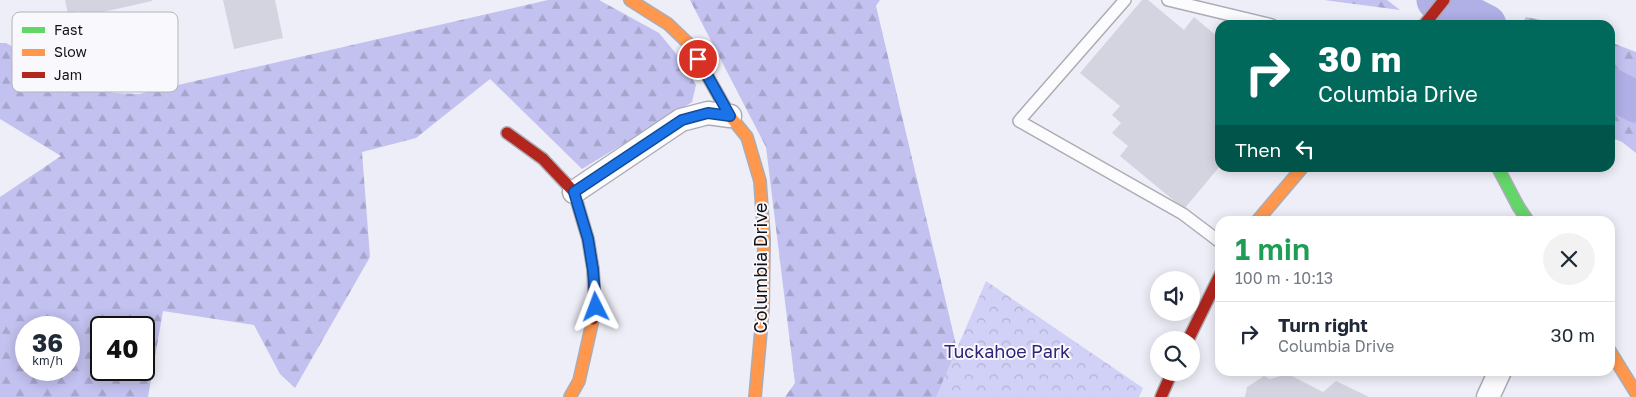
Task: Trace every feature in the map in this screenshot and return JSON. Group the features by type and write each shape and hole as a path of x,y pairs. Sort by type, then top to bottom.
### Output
{"street":[{"name":"Columbia Drive","path":"630,0 668,24 690,45 730,116 747,137 760,181 764,239 763,308 755,397"},
{"path":"1428,20 1444,0"},
{"path":"574,192 682,120 708,113 730,116"},
{"path":"507,133 543,159 574,192 588,239 596,307 579,381 570,397"},
{"path":"1261,216 1299,172"},
{"path":"1500,172 1525,216"},
{"path":"1192,331 1215,285"},
{"path":"1615,360 1636,393"},
{"path":"1488,397 1498,376"},
{"path":"1161,397 1168,381"}],"lane":[{"path":"1125,0 1019,121 1183,214 1215,238"},
{"path":"1168,0 1251,20"}],"green space":[{"path":"548,0 599,0 659,33 678,56 696,85 692,102 582,169 490,79 416,138 362,152 370,257 295,388 280,374 254,325 163,311 155,357 155,316 90,316 90,381 151,381 148,397 0,397 0,197 61,156 0,119 0,43 6,43 12,46 12,92 110,92 139,94 148,92 178,92 178,85"},
{"path":"690,0 880,0 876,6 958,353 945,397 785,397 795,383 766,147"},
{"path":"1324,0 1387,0 1400,10"},
{"path":"1526,17 1541,20 1524,20"},
{"path":"1615,44 1636,52 1636,153 1615,139"},
{"name":"Tuckahoe Park","path":"986,281 1143,388 1139,397 936,397"}],"building":[{"path":"65,0 152,0 103,12 68,12"},
{"path":"223,0 275,0 283,38 234,49"},
{"path":"1142,0 1148,0 1184,30 1194,17 1215,34 1215,172 1184,209 1120,156 1128,146 1112,133 1121,123 1112,115 1120,106 1080,73"},
{"path":"1264,376 1270,379 1281,376 1292,376 1323,392 1336,381 1369,397 1245,397 1247,387"}],"waterway":[{"path":"1437,0 1476,20"},
{"path":"1615,91 1636,102"}],"traffic: fast":[{"path":"1500,172 1525,216"}],"traffic: slow":[{"path":"630,0 668,24 690,45 730,116 747,137 760,181 764,239 763,308 755,397"},
{"path":"1261,216 1299,172"},
{"path":"570,397 579,381 593,319"},
{"path":"1615,359 1636,393"}],"traffic: jam":[{"path":"1428,20 1444,0"},
{"path":"507,133 543,159 574,192 588,239 593,269 595,307 593,319"},
{"path":"1192,331 1215,285"},
{"path":"1161,397 1168,381"}],"route":[{"path":"596,307 588,239 574,192 682,120 708,113 730,116 698,59"}]}
